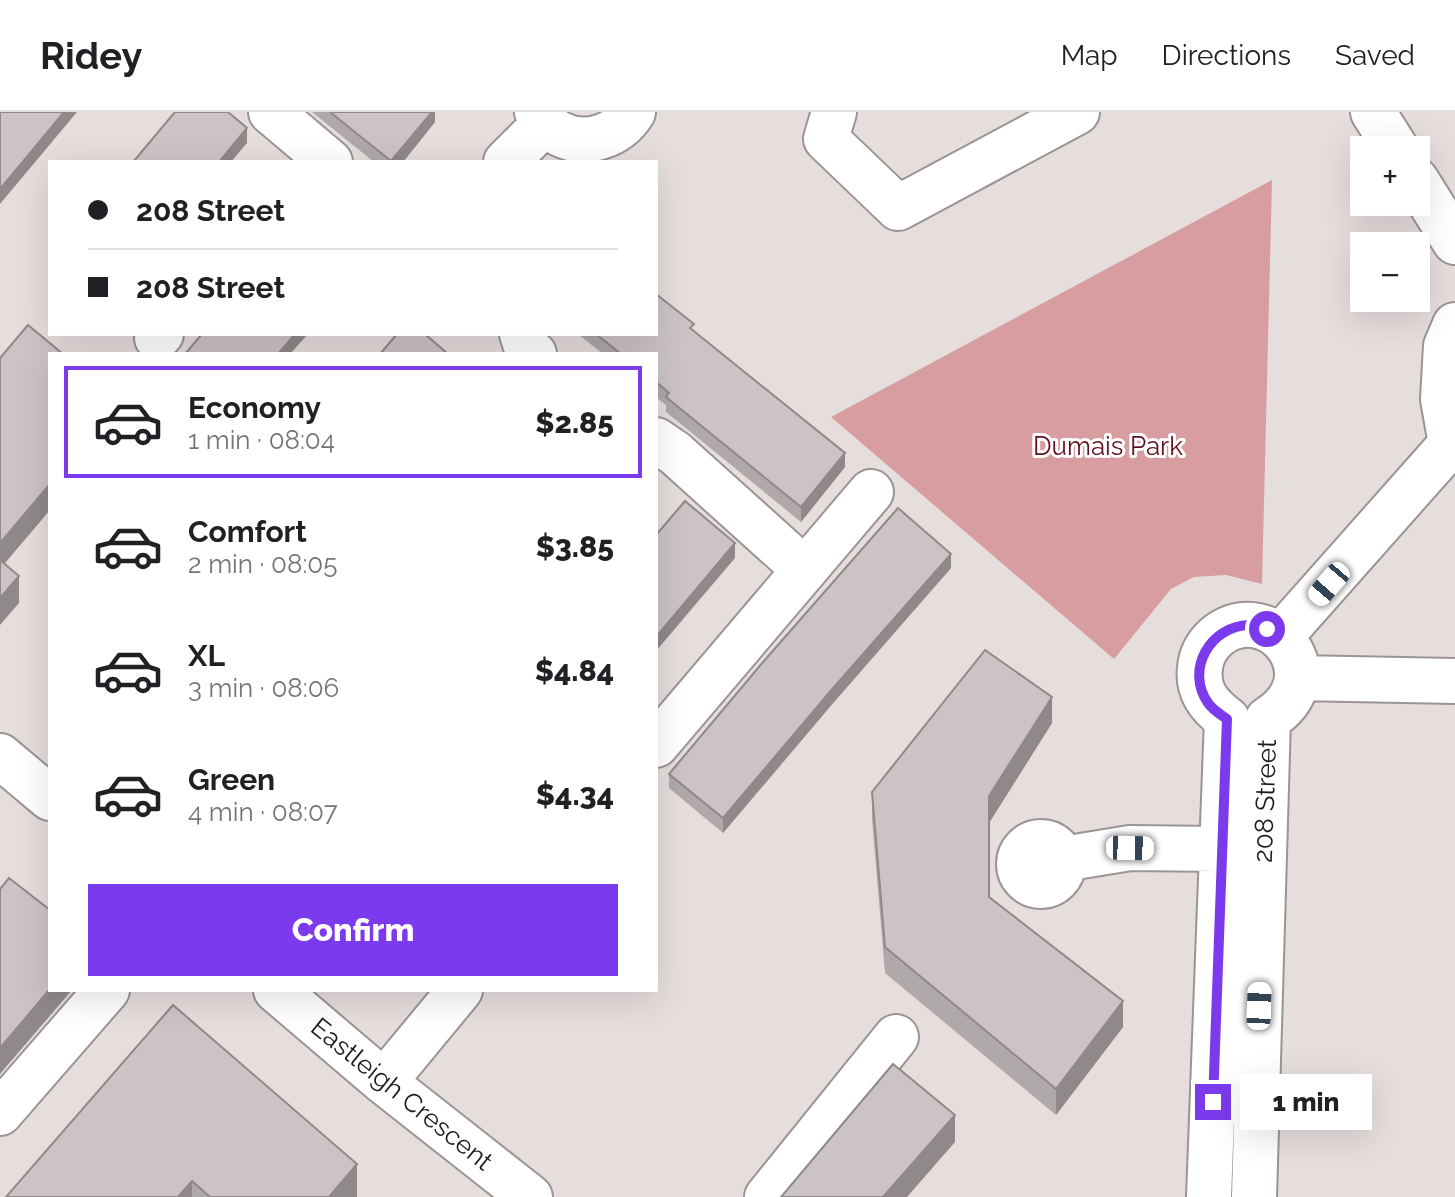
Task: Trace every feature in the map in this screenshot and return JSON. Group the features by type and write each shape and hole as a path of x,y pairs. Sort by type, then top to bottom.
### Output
{"street":[{"path":"271,112 324,160"},
{"path":"508,160 541,118 560,134 578,139 597,139 614,132 633,112"},
{"path":"834,112 826,139 898,208 1077,112"},
{"path":"1373,112 1388,136"},
{"path":"1430,202 1455,242"},
{"path":"1455,325 1446,346 1443,399 1453,444 1280,637 1294,657 1297,678 1455,681"},
{"path":"658,441 675,453 805,570"},
{"path":"658,743 871,492"},
{"name":"208 Street","path":"1209,1197 1227,719 1215,710 1203,694 1199,671 1205,650 1214,638 1226,630 1252,625 1280,637"},
{"name":"208 Street","path":"1254,1197 1268,719 1287,704 1297,678"},
{"path":"0,756 48,796"},
{"path":"1063,859 1130,848 1222,849"},
{"path":"0,1113 105,992"},
{"name":"Eastleigh Crescent","path":"278,992 384,1082 530,1197"},
{"path":"384,1082 458,992"},
{"path":"767,1197 896,1037"}],"green space":[{"name":"Dumais Park","path":"1272,180 1262,584 1226,575 1194,577 1171,589 1114,659 831,417"}],"building":[{"path":"0,112 64,112 0,189"},
{"path":"175,112 228,112 247,128 221,160 135,160"},
{"path":"330,112 432,112 390,160"},
{"path":"658,296 694,324 690,328 845,453 801,507 666,397 669,393 658,384 658,352 618,352 598,336 658,336"},
{"path":"28,325 61,352 48,352 48,486 0,543 0,358"},
{"path":"200,336 293,336 280,352 187,352"},
{"path":"395,336 427,336 446,352 382,352"},
{"path":"685,501 735,543 658,635 658,533"},
{"path":"898,508 951,554 723,818 669,774"},
{"path":"0,560 19,576 0,598"},
{"path":"985,650 1052,697 989,796 989,897 1123,1001 1056,1089 885,947 872,792"},
{"path":"9,878 48,908 48,991 0,1048 0,889"},
{"path":"173,1005 357,1164 329,1197 210,1197 192,1181 178,1197 6,1197"},
{"path":"893,1064 955,1115 883,1197 781,1197"}],"route":[{"path":"1213,1102 1227,719 1208,703 1199,671 1205,650 1214,638 1226,630 1252,625 1267,629"}]}
